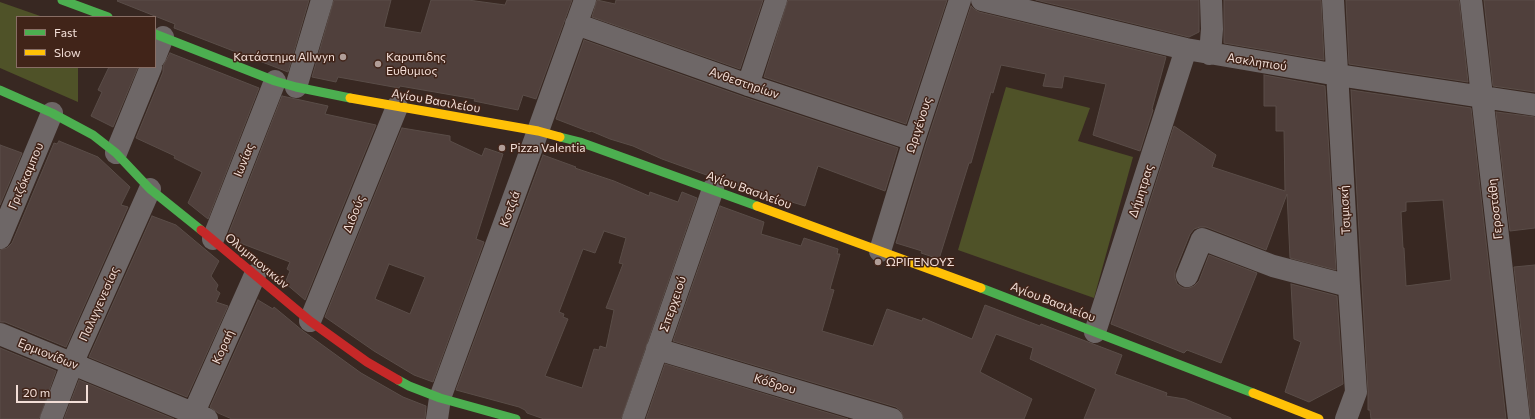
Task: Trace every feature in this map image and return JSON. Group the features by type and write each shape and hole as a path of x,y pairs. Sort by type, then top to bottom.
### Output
{"street":[{"path":"62,0 105,16"},
{"path":"296,87 322,0"},
{"name":"Κοτζιά","path":"439,409 585,0"},
{"path":"748,85 776,0"},
{"name":"Ωριγένους","path":"880,251 914,140 960,0"},
{"name":"Ασκληπιού","path":"982,0 1063,10 1186,49 1210,54 1535,105"},
{"path":"1210,54 1212,29 1211,0"},
{"name":"Τσιμισκή","path":"1333,0 1356,392 1346,419"},
{"name":"Γεροστάθη","path":"1471,0 1519,419"},
{"name":"Ανθεστηρίων","path":"576,24 748,85 914,140"},
{"name":"Αγίου Βασιλείου","path":"158,43 296,87 398,107 538,131 580,142 713,189 1020,302 1319,419"},
{"name":"Δήμητρας","path":"1095,332 1186,49"},
{"path":"116,153 151,68"},
{"name":"Ιωνίας","path":"212,239 275,81"},
{"name":"Ολυμπιονικών","path":"0,90 52,113 93,135 116,153 150,189 310,321 367,362 409,386 439,409 516,419"},
{"name":"Διδούς","path":"310,321 398,107"},
{"name":"Γριζόκαμπου","path":"0,238 52,113"},
{"name":"Παλιγγενεσίας","path":"51,419 72,364 150,189"},
{"name":"Σπερχειού","path":"633,419 713,189"},
{"path":"1187,276 1202,239 1273,266 1349,286"},
{"name":"Κοραή","path":"198,417 255,275"},
{"name":"Ερμιονίδων","path":"0,334 198,417"},
{"name":"Κόδρου","path":"657,349 892,419"}],"green space":[{"path":"0,2 40,16 16,16 16,68 78,68 78,102 0,68"},
{"path":"1006,87 1090,108 1078,141 1133,157 1094,298 958,250"}],"building":[{"path":"309,0 288,72 174,28 175,24 117,1"},
{"path":"334,0 391,0 384,27 421,33 431,0 468,0 505,5 507,0 572,0 536,99 523,95 518,110 474,101 475,99 400,86 399,88 338,77 336,82 312,77"},
{"path":"597,0 615,4 616,0 763,0 740,69 592,17"},
{"path":"788,0 947,0 906,124 764,77"},
{"path":"1036,0 1199,0 1199,32 1189,37"},
{"path":"1224,0 1321,0 1324,60 1224,43"},
{"path":"1346,0 1459,0 1468,82 1349,64"},
{"path":"1484,0 1535,0 1535,92 1493,86"},
{"path":"971,6 979,12 1166,57 1152,109 1153,110 1140,151 1093,135 1106,84 1064,76 1062,88 1043,86 1046,74 1001,65 993,93 991,92 971,163 969,163 939,259 921,253 922,251 896,243 926,144"},
{"path":"584,40 744,97 898,148 885,191 818,166 805,206 772,196 772,198 556,119"},
{"path":"170,53 259,88 208,219 188,203 202,172 174,158 175,156 136,138 163,72 163,66"},
{"path":"109,68 138,68 113,127 91,116 102,92 98,90"},
{"path":"1264,75 1325,86 1336,270 1290,258 1287,194 1266,250 1206,227 1200,227 1194,229 1190,234 1175,271 1177,284 1183,288 1194,286 1199,281 1209,255 1257,273 1221,363 1187,350 1184,353 1111,324 1174,126 1216,155 1212,167 1285,191 1284,131 1276,131 1276,106 1264,106"},
{"path":"1351,90 1471,108 1506,419 1371,419 1370,410 1368,410","holes":["1443,200 1451,280 1406,286 1401,212 1406,211 1406,202"]},
{"path":"282,96 328,106 325,114 376,125 305,300 285,283 290,271 287,269 290,262 235,241 228,235"},
{"path":"1496,112 1535,117 1535,228 1510,231"},
{"path":"402,128 450,136 450,141 482,156 485,148 503,154 476,239 484,242 433,382 414,375 374,351 325,317","holes":["389,264 425,277 410,314 375,299"]},
{"path":"59,141 98,157 130,187 121,205 128,207 66,347 5,322 0,322 0,250 7,248 12,243 54,143 57,144"},
{"path":"0,145 22,153 0,205"},
{"path":"543,155 576,167 575,168 614,181 649,196 650,192 678,202 682,192 697,198 621,419 544,419 527,413 519,407 456,390","holes":["604,231 626,238 619,263 623,264 606,308 614,310 606,348 600,346 599,350 594,349 582,388 545,376 568,319 563,317 564,314 559,312 583,249 595,253"]},
{"path":"720,206 764,222 761,234 801,246 804,238 838,249 837,254 840,254 830,289 834,290 822,331 873,346 887,309 922,321 923,318 972,339 985,305 1040,326 1041,324 1122,355 1115,374 1167,393 1166,396 1185,399 1231,419 1084,419 1096,389 1030,359 1033,348 996,334 980,372 1032,399 1024,419 904,419 901,411 896,407 673,341"},
{"path":"152,216 176,225 219,261 211,276 218,285 216,290 220,293 216,302 228,306 187,397 89,357"},
{"path":"1535,265 1535,419 1531,419 1514,267"},
{"path":"1291,284 1337,296 1343,384 1309,402 1285,392 1301,342 1294,339"},
{"path":"258,300 273,309 274,307 303,331 361,373 403,397 426,406 425,419 232,419 218,413 210,407"},
{"path":"0,348 56,371 39,419 0,419"},
{"path":"665,364 848,419 646,419"},
{"path":"79,380 174,419 64,419"}],"traffic: fast":[{"path":"62,0 105,16"},
{"path":"156,34 275,81 296,87 350,98"},
{"path":"0,90 52,113 93,135 116,153 150,189 201,230"},
{"path":"560,137 580,142 757,206"},
{"path":"981,288 1253,393"},
{"path":"398,380 440,398 516,419"}],"traffic: slow":[{"path":"350,98 538,131 560,137"},
{"path":"757,206 981,288"},
{"path":"1253,393 1319,419"}],"traffic: jam":[{"path":"201,230 310,321 367,362 398,380"}],"place":[{"name":"Κατάστημα Allwyn","path":"343,57"},
{"name":"Καρυπιδης Ευθυμιος","path":"378,64"},
{"name":"Pizza Valentia","path":"502,148"},
{"name":"ΩΡΙΓΕΝΟΥΣ","path":"878,262"}]}
